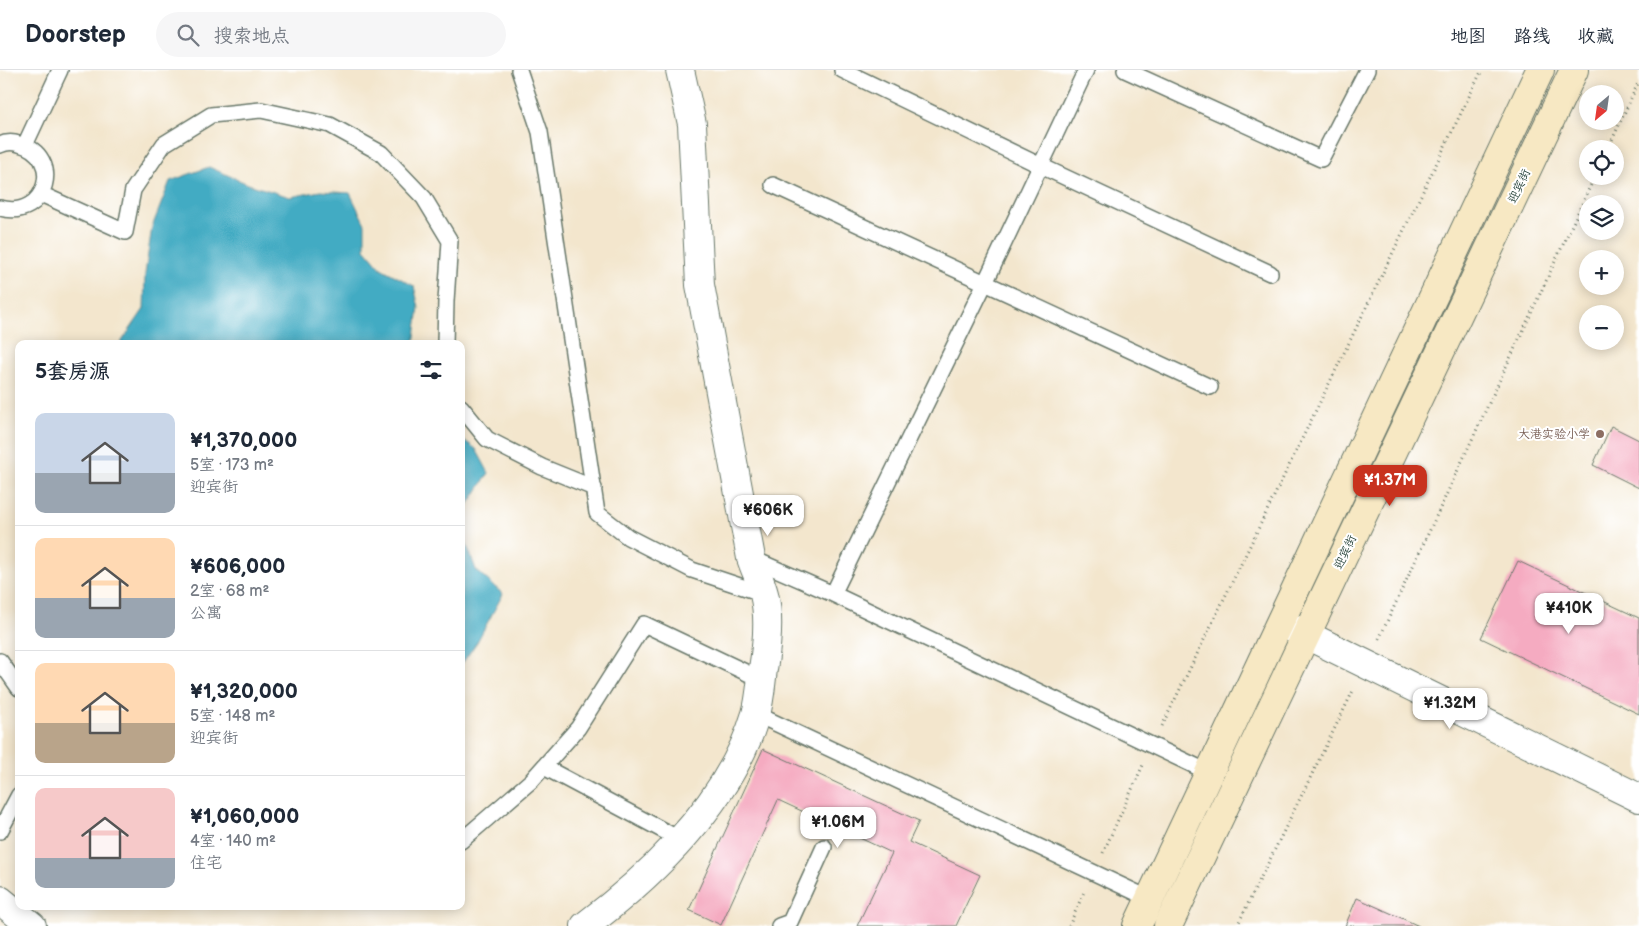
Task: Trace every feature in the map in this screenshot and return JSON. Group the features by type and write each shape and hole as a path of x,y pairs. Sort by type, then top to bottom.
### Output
{"main road":[{"path":"1138,926 1540,70"},
{"name":"迎宾街","path":"1168,926 1574,70"}],"street":[{"path":"585,926 623,897 681,840 723,786 739,755 756,714 762,680 768,625 764,594 751,558 700,285 692,124 680,70"},
{"path":"1280,623 1306,634 1366,666 1639,798"},
{"path":"0,900 32,926"}],"lane":[{"path":"25,145 60,70"},
{"path":"519,70 540,132 597,513 628,537 692,570 764,594"},
{"path":"842,70 1270,273"},
{"path":"833,594 985,283 1086,70"},
{"path":"1125,70 1321,159 1367,70"},
{"path":"41,194 125,232 133,190 164,144 211,115 261,110 330,125 382,153 424,198 450,241 445,340"},
{"path":"0,145 14,142 25,145 35,151 42,160 46,171 46,183 34,203 24,208 12,210 0,208"},
{"path":"772,185 1210,387"},
{"path":"465,412 487,439 542,468 594,488"},
{"path":"751,558 833,594 1153,745 1210,774"},
{"path":"465,838 532,780 578,728 644,624 762,680"},
{"path":"0,661 15,682"},
{"path":"756,714 1150,899"},
{"path":"544,767 681,840"},
{"path":"0,831 15,803"},
{"path":"779,926 790,922 824,847"}],"path":[{"path":"1069,926 1153,745 1482,70"},
{"path":"1612,140 1639,81"},
{"path":"1237,926 1366,666 1591,185"}],"water":[{"path":"209,167 248,184 290,197 320,191 350,193 365,224 365,249 381,268 414,286 419,308 415,340 123,340 144,309 145,274 152,227 170,181"},
{"path":"465,441 476,449 489,473 468,505 465,529"},
{"path":"465,540 476,570 503,594 477,642 465,659"}],"building":[{"path":"1611,426 1639,440 1639,488 1593,465"},
{"path":"1518,561 1639,618 1639,714 1481,638"},
{"path":"763,749 919,821 909,842 980,875 956,926 857,926 892,853 778,800 721,925 689,910"},
{"path":"1357,898 1419,926 1345,926"}],"place":[{"name":"大港实验小学","path":"1600,434"}]}
